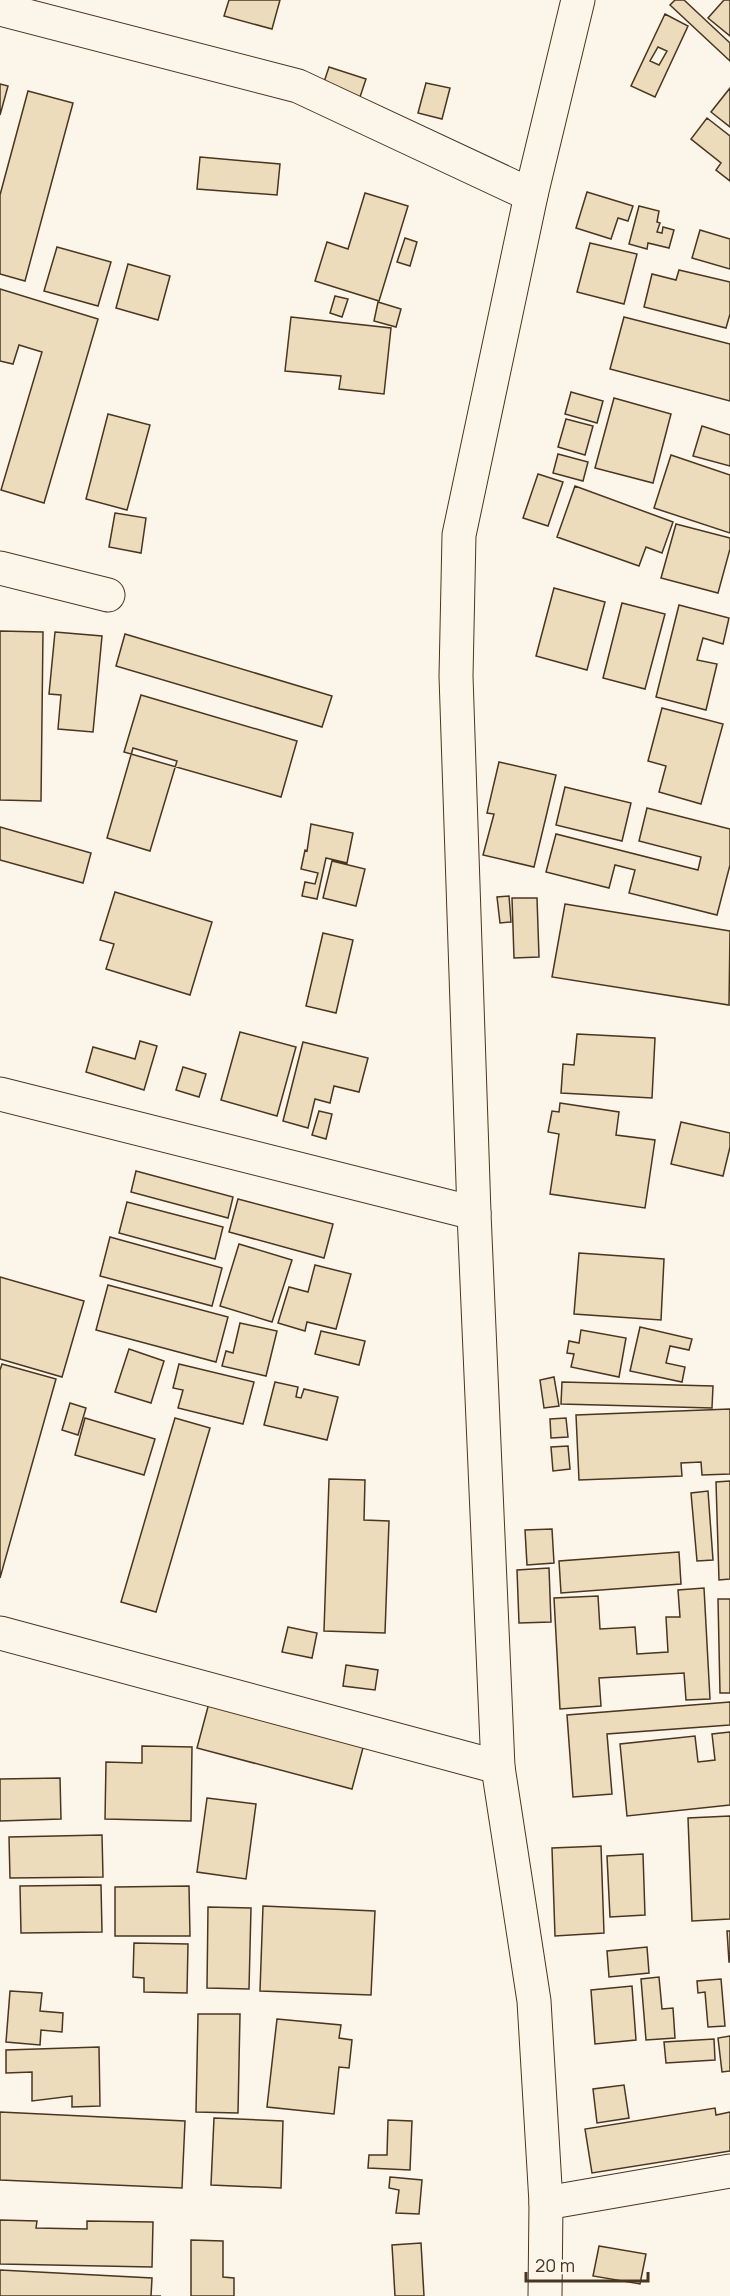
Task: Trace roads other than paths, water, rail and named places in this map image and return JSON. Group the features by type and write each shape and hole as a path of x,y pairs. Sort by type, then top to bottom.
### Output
{"street":[{"path":"545,2296 546,2203 534,2001 498,1767 474,1213 456,676 459,535 531,195 578,0"},
{"path":"0,9 298,86 531,195"},
{"path":"0,568 108,595"},
{"path":"0,1094 474,1213"},
{"path":"0,1633 498,1767"},
{"path":"546,2203 730,2171"}]}
